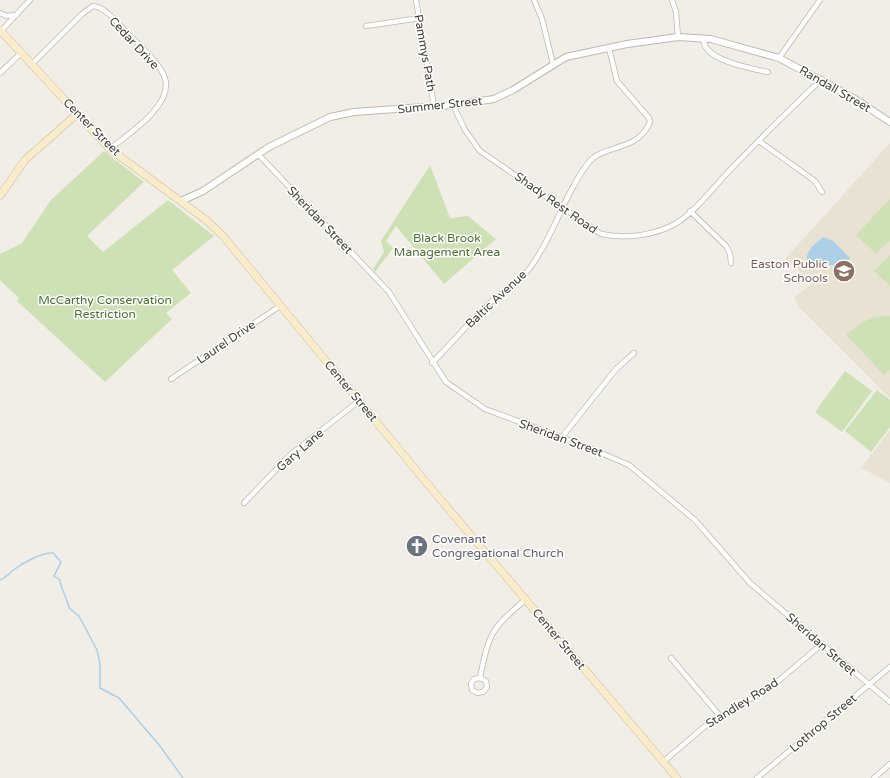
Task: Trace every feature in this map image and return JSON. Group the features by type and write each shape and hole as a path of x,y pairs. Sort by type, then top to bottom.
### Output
{"main road":[{"name":"Center Street","path":"0,31 110,149 206,220 223,236 359,401 677,778"},
{"path":"0,196 25,160 77,114"}],"street":[{"path":"0,31 30,0"},
{"name":"Pammys Path","path":"416,0 434,106"},
{"path":"534,0 542,20 553,64"},
{"path":"672,0 676,12 678,37"},
{"path":"779,58 820,0"},
{"name":"Cedar Drive","path":"32,64 82,14 93,6 98,6 106,12 135,40 165,78 166,92 161,103 110,149"},
{"path":"0,13 7,16 15,15"},
{"path":"366,26 420,18"},
{"name":"Summer Street","path":"181,201 203,191 258,154 309,126 341,114 453,105 494,99 512,90 566,57 609,48 678,37 704,38 779,58"},
{"path":"704,38 705,46 713,54 740,66 768,72"},
{"name":"Baltic Avenue","path":"432,363 481,311 529,269 546,240 562,207 581,175 595,156 626,146 642,134 650,122 644,111 616,81 609,48"},
{"path":"0,73 21,53"},
{"name":"Randall Street","path":"779,58 852,96 890,122"},
{"name":"Shady Rest Road","path":"453,105 465,130 480,151 601,234 617,238 636,236 657,231 675,224 690,211 822,80"},
{"path":"759,141 815,181 822,192"},
{"name":"Sheridan Street","path":"258,154 389,292 420,340 432,363 446,382 485,409 616,458 639,473 695,520 750,583 890,702"},
{"path":"690,211 726,246 730,254 731,263"},
{"name":"Laurel Drive","path":"171,379 280,306"},
{"path":"562,437 607,379 634,353"},
{"name":"Gary Lane","path":"244,503 291,454 359,401"},
{"path":"480,678 486,649 492,636 500,624 526,599"},
{"name":"Standley Road","path":"663,762 718,715 771,687 822,644"},
{"path":"671,658 718,715"},
{"name":"Lothrop Street","path":"757,778 890,667"},
{"path":"874,778 890,764"}],"shaded area":[{"name":"Easton Public Schools","path":"890,143 890,398 799,307 794,297 813,283 785,259"},
{"path":"890,430 890,483 861,468"}],"green space":[{"name":"McCarthy Conservation Restriction","path":"104,151 144,182 87,236 103,252 168,200 214,236 172,270 191,293 166,313 172,319 105,382 17,301 19,298 0,280 0,254 22,243 51,200"},
{"name":"Black Brook Management Area","path":"430,165 450,218 468,216 496,239 444,284 396,226 386,241 393,248 375,272 373,269 384,252 381,241"},
{"path":"890,199 890,240 876,254 856,235"},
{"path":"890,255 890,286 874,271"},
{"path":"890,316 890,369 884,375 846,335 856,327 872,318"},
{"path":"845,371 872,391 842,432 815,412"},
{"path":"877,390 890,400 890,427 871,452 845,431"}],"water":[{"path":"823,237 833,241 850,258 843,268 831,265 814,268 809,264 807,255 809,251"}],"waterway":[{"path":"0,580 28,561 44,554 53,553 61,562 54,576 60,580 69,608 79,616 97,650 100,664 100,688 119,698 160,746 183,778"}],"place":[{"name":"Easton Public Schools","path":"844,271"},
{"name":"Covenant Congregational Church","path":"417,546"}]}
